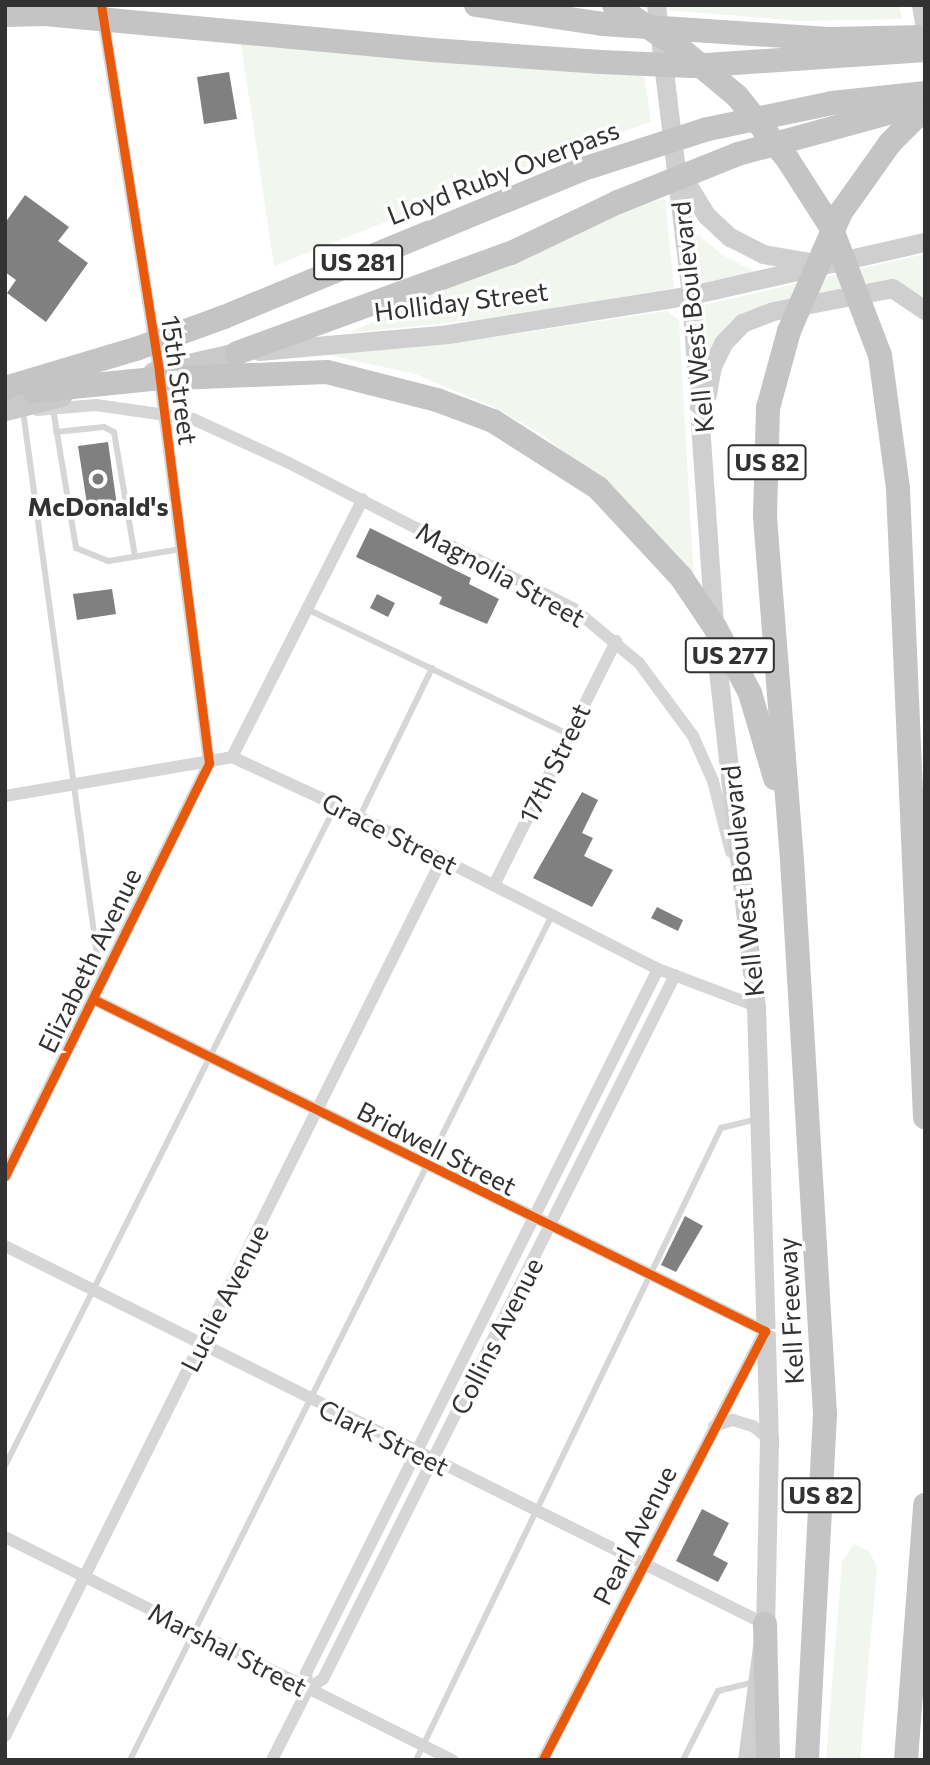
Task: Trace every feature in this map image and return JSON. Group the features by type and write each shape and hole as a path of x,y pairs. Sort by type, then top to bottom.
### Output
{"highway":[{"path":"476,5 609,15 829,39 925,37"},
{"path":"5,15 45,14 432,50 692,66 925,50"},
{"path":"609,15 677,46 737,96 788,160 831,227 880,355 898,489 925,1117"},
{"name":"Lloyd Ruby Overpass","path":"5,388 149,345 580,170 708,129 832,103 925,93"},
{"path":"237,353 511,253 618,202 738,154 925,106"},
{"name":"US 82","path":"792,859 765,515 768,408 789,331 841,212 890,143 925,106"},
{"name":"US 277","path":"5,394 153,379 327,372 437,400 493,421 598,488 681,577 716,629 750,693 776,781 792,859"},
{"name":"Kell Freeway","path":"792,859 825,1414 807,1760"},
{"path":"906,1760 925,1505"},
{"path":"765,1624 768,1760"},
{"path":"913,1760 925,1676"}],"main road":[{"name":"Kell West Boulevard","path":"656,5 691,295 703,421 716,652 757,1006 769,1440 765,1624 754,1681 747,1760"},
{"path":"921,5 925,27"},
{"path":"677,167 706,215 730,237 787,261 837,262"},
{"name":"Holliday Street","path":"11,411 237,353 448,334 691,295 925,242"},
{"path":"703,421 712,366 723,343 742,323 773,311 892,288 925,310"}],"street":[{"name":"15th Street","path":"101,5 159,371 209,763"},
{"name":"Magnolia Street","path":"11,411 96,405 164,412 192,419 363,499 574,609 616,641 639,663 693,736 713,781 730,847 757,1006"},
{"path":"5,796 232,757 309,610 363,499"},
{"name":"17th Street","path":"494,885 616,641"},
{"name":"Grace Street","path":"232,757 336,805 658,969 757,1006"},
{"name":"Elizabeth Avenue","path":"5,1176 209,763"},
{"name":"Lucile Avenue","path":"5,1736 82,1576 318,1111 442,859"},
{"name":"Collins Avenue","path":"308,1689 306,1673 658,969"},
{"name":"Collins Avenue","path":"272,1760 308,1689 323,1679 676,975"},
{"name":"Bridwell Street","path":"93,999 551,1228 765,1331"},
{"name":"Clark Street","path":"5,1246 533,1512 765,1624"},
{"name":"Pearl Avenue","path":"543,1760 765,1331"},
{"path":"714,1426 733,1420 753,1426 769,1440"},
{"name":"Marshal Street","path":"5,1537 452,1760"}],"lane":[{"path":"53,409 76,548 109,561 182,549"},
{"path":"11,411 75,785 101,983"},
{"path":"56,432 104,428 114,432 135,556"},
{"path":"309,610 568,734"},
{"path":"359,818 432,668"},
{"path":"5,1466 336,805"},
{"path":"130,1760 552,915"},
{"path":"416,1760 533,1512 721,1128 759,1119"},
{"path":"683,1760 718,1691 754,1681"}],"shaded area":[{"path":"667,5 899,5 902,19 800,21 667,10"},
{"path":"240,37 644,73 651,122 560,153 274,266"},
{"path":"665,199 674,288 504,317 349,333 612,211"},
{"path":"694,231 721,254 755,272 697,284"},
{"path":"925,254 925,298 907,288 757,308 704,361 700,308 704,305"},
{"path":"667,311 679,320 694,582 608,485 538,432 489,405 415,374 315,352 442,345"},
{"path":"854,1544 869,1551 877,1567 860,1760 826,1760 842,1562"}],"building":[{"path":"229,72 237,119 204,124 197,77"},
{"path":"25,195 69,227 58,241 88,263 46,322 7,293 16,280 5,272 5,223"},
{"name":"McDonald's","path":"108,442 118,513 89,517 78,446"},
{"path":"370,528 471,578 469,584 499,599 487,624 439,604 442,597 356,557"},
{"path":"112,589 116,614 77,620 73,594"},
{"path":"377,594 395,603 388,617 370,608"},
{"path":"582,792 598,800 582,833 593,838 584,856 613,870 592,907 533,878"},
{"path":"657,907 683,920 678,931 651,918"},
{"path":"685,1216 703,1226 676,1272 661,1265"},
{"path":"702,1509 729,1523 713,1555 728,1563 718,1582 676,1561"}],"cycle path":[{"path":"5,1176 209,763 159,371 101,5"},
{"path":"93,999 765,1331 543,1760"}],"place":[{"name":"McDonald's","path":"98,479"}]}
